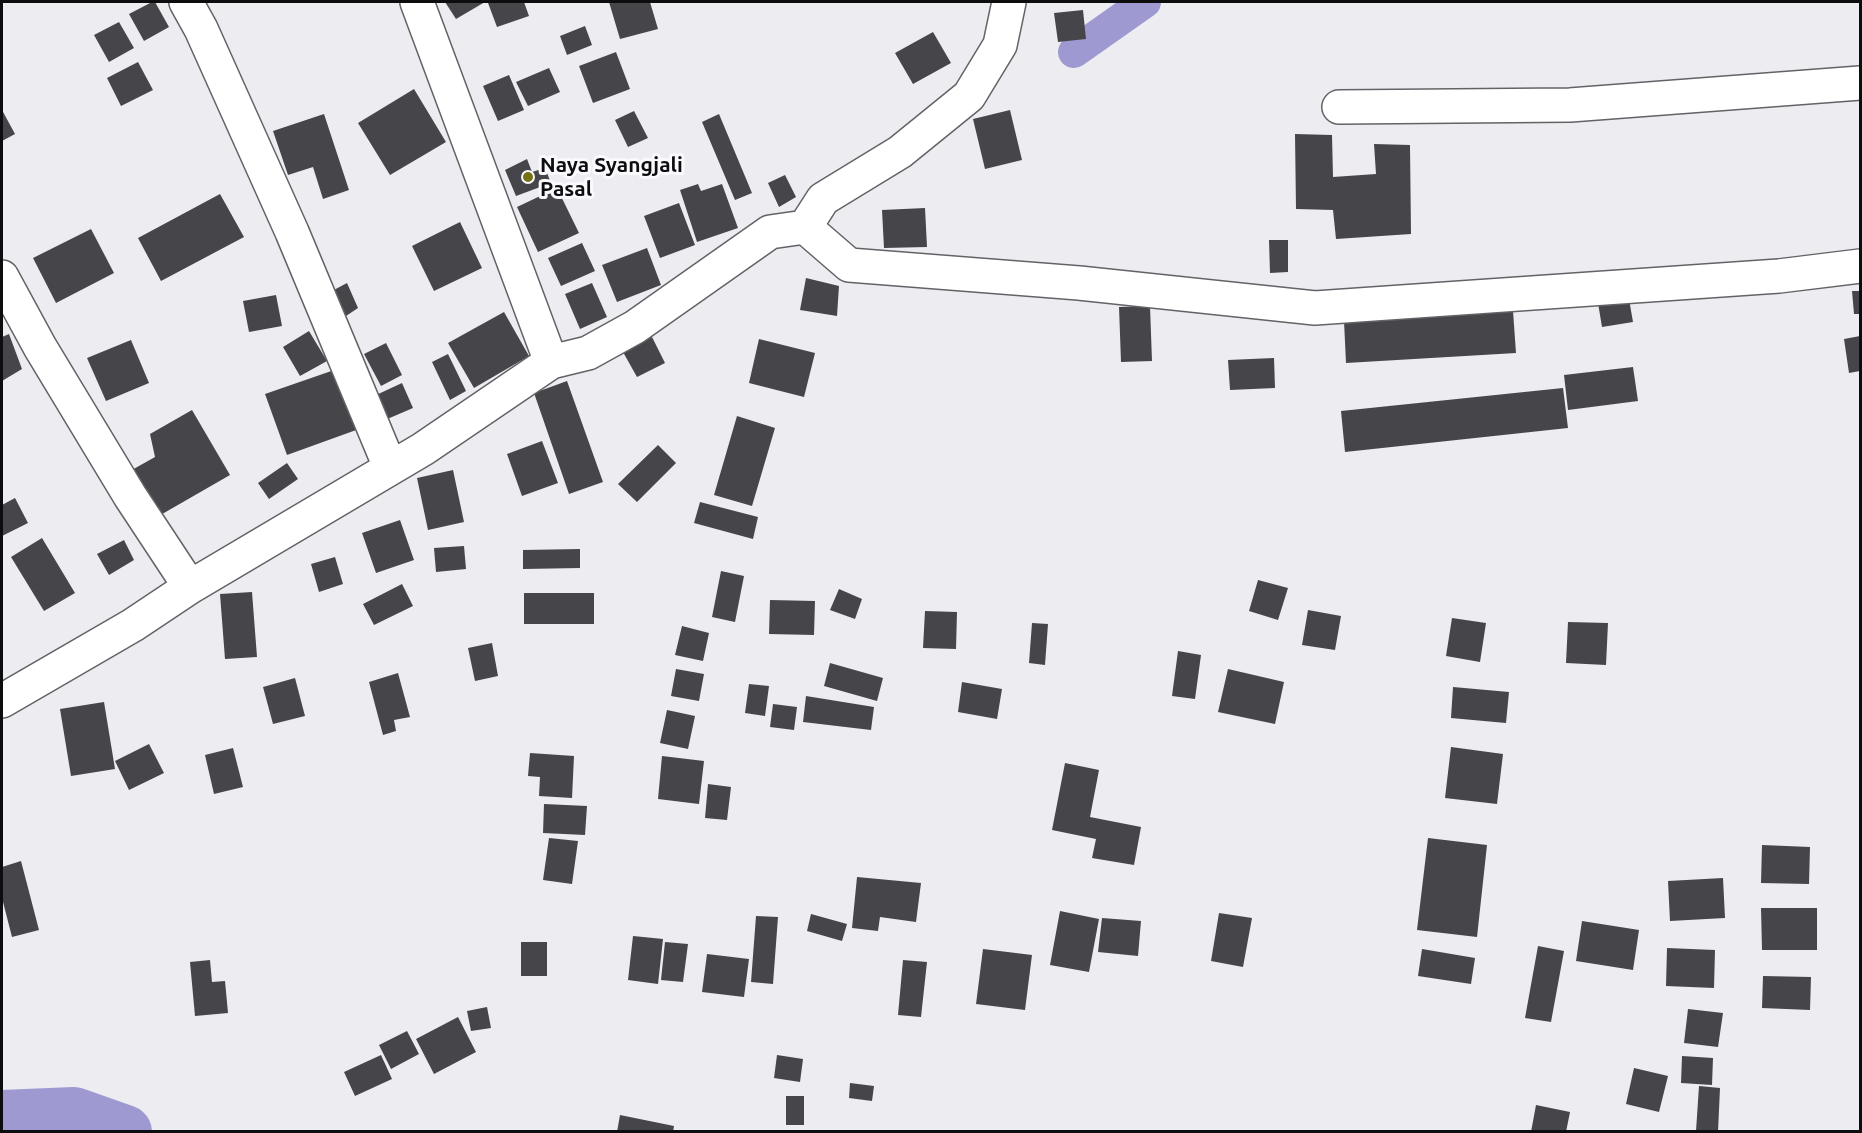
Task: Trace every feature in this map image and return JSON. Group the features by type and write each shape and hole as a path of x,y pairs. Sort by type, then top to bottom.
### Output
{"street":[{"path":"186,2 201,29 292,232 390,467"},
{"path":"417,2 551,362"},
{"path":"805,227 823,199 900,152 969,96 1000,45 1010,2"},
{"path":"1339,107 1570,105 1860,83"},
{"path":"2,701 133,625 190,587 423,449 551,362 588,353 634,327 770,232 805,227 849,265 1079,282 1315,308 1779,276 1860,266"},
{"path":"2,277 40,347 130,496 190,587"}],"building":[{"path":"155,2 169,27 144,41 129,14"},
{"path":"445,2 485,2 456,19"},
{"path":"524,2 529,16 497,27 488,3"},
{"path":"609,2 650,2 658,29 620,39"},
{"path":"1083,10 1086,39 1058,42 1054,13"},
{"path":"119,22 134,48 109,62 94,35"},
{"path":"585,26 592,45 567,55 560,36"},
{"path":"933,32 951,63 913,84 895,53"},
{"path":"616,52 630,89 593,103 579,66"},
{"path":"138,62 153,90 121,106 107,78"},
{"path":"549,68 560,92 528,106 516,82"},
{"path":"509,75 524,110 498,121 483,86"},
{"path":"414,89 446,142 390,175 358,123"},
{"path":"2,110 15,134 2,141"},
{"path":"1010,110 1022,160 985,169 973,119"},
{"path":"634,111 648,138 628,147 615,120"},
{"path":"324,114 349,190 323,199 313,167 288,175 273,131"},
{"path":"719,114 752,193 735,200 702,122"},
{"path":"1295,134 1332,135 1333,177 1376,174 1374,144 1410,145 1411,234 1336,239 1333,210 1296,209"},
{"name":"Naya Syangjali Pasal","path":"527,159 532,172 545,168 551,183 516,196 505,170"},
{"path":"785,175 796,197 779,207 768,183"},
{"path":"698,184 701,191 722,184 738,228 697,242 680,190"},
{"path":"557,188 579,233 538,252 517,207"},
{"path":"220,194 244,237 161,281 138,238"},
{"path":"679,203 695,245 660,258 644,216"},
{"path":"925,208 927,247 884,248 882,210"},
{"path":"460,222 482,268 434,291 412,246"},
{"path":"91,229 114,273 56,303 33,258"},
{"path":"1269,240 1288,240 1288,272 1270,273"},
{"path":"582,243 595,271 561,286 548,258"},
{"path":"647,248 661,285 617,302 602,265"},
{"path":"806,278 839,286 837,316 800,310"},
{"path":"347,283 358,308 346,316 332,291"},
{"path":"592,283 607,317 580,329 565,294"},
{"path":"1852,291 1860,291 1860,314 1854,314"},
{"path":"276,295 282,326 249,332 243,301"},
{"path":"1629,299 1633,322 1602,327 1598,303"},
{"path":"1150,306 1152,361 1121,362 1119,307"},
{"path":"1513,311 1516,353 1346,363 1344,321"},
{"path":"504,312 529,356 474,388 448,343"},
{"path":"309,331 327,361 300,376 283,347"},
{"path":"9,334 22,369 2,381 2,337"},
{"path":"1860,336 1860,371 1849,373 1844,339"},
{"path":"652,337 665,363 637,377 623,352"},
{"path":"759,339 815,353 804,397 749,383"},
{"path":"131,340 149,383 106,401 87,358"},
{"path":"386,343 402,375 381,386 364,354"},
{"path":"448,354 466,391 450,400 432,362"},
{"path":"1274,358 1275,388 1230,390 1228,360"},
{"path":"1633,367 1638,401 1568,410 1564,375"},
{"path":"340,368 370,425 287,455 265,394"},
{"path":"567,381 603,482 569,494 534,393"},
{"path":"402,383 413,408 385,420 374,396"},
{"path":"1563,388 1568,428 1345,452 1341,411"},
{"path":"192,410 230,475 157,517 130,471 155,457 150,434"},
{"path":"737,416 775,428 752,506 714,495"},
{"path":"542,441 558,483 522,496 507,454"},
{"path":"658,445 676,463 637,502 618,484"},
{"path":"287,463 298,479 269,499 258,483"},
{"path":"453,470 464,522 428,530 417,478"},
{"path":"15,498 28,523 2,536 2,505"},
{"path":"700,502 758,517 753,539 694,523"},
{"path":"400,520 414,560 376,573 362,533"},
{"path":"42,538 75,593 44,611 11,557"},
{"path":"124,540 134,560 109,575 97,554"},
{"path":"464,546 466,569 436,572 434,548"},
{"path":"580,549 580,568 523,569 523,550"},
{"path":"335,557 343,584 319,592 311,564"},
{"path":"721,571 744,576 735,622 712,617"},
{"path":"1258,580 1288,588 1278,620 1249,611"},
{"path":"402,584 413,606 374,625 363,604"},
{"path":"839,589 862,599 855,619 830,610"},
{"path":"252,592 257,657 225,659 220,594"},
{"path":"524,593 594,593 594,624 524,624"},
{"path":"770,600 815,601 814,635 769,634"},
{"path":"1308,610 1341,616 1335,650 1302,645"},
{"path":"925,611 957,612 956,649 923,648"},
{"path":"1452,618 1486,623 1480,662 1446,656"},
{"path":"1568,622 1608,623 1606,665 1566,663"},
{"path":"1032,623 1048,624 1045,665 1029,663"},
{"path":"682,626 709,633 703,661 675,655"},
{"path":"492,643 498,676 475,681 468,648"},
{"path":"1178,651 1201,655 1195,699 1172,696"},
{"path":"830,663 883,678 877,701 824,686"},
{"path":"676,669 704,674 699,701 671,696"},
{"path":"1228,669 1284,682 1275,724 1218,712"},
{"path":"398,673 410,717 394,720 396,731 383,735 369,682"},
{"path":"295,678 305,716 273,724 263,687"},
{"path":"962,682 1002,689 997,719 958,712"},
{"path":"749,684 769,686 765,716 745,713"},
{"path":"1453,687 1509,692 1506,723 1451,718"},
{"path":"806,696 874,707 871,730 803,722"},
{"path":"104,702 115,769 71,776 60,709"},
{"path":"773,704 797,707 794,730 770,727"},
{"path":"667,710 695,716 688,749 660,743"},
{"path":"149,744 164,773 129,790 115,761"},
{"path":"1451,747 1503,754 1497,804 1445,798"},
{"path":"233,748 243,787 214,794 205,755"},
{"path":"530,753 574,756 572,798 539,796 540,777 528,776"},
{"path":"662,756 704,761 699,804 658,799"},
{"path":"1065,763 1099,770 1090,817 1141,827 1134,865 1092,858 1096,839 1052,830"},
{"path":"708,784 731,787 727,820 705,818"},
{"path":"544,804 587,806 585,835 543,833"},
{"path":"549,838 578,841 572,884 543,880"},
{"path":"1428,838 1487,845 1477,937 1417,930"},
{"path":"1762,845 1810,847 1809,884 1761,883"},
{"path":"21,861 39,930 12,937 2,898 2,867"},
{"path":"857,877 921,883 916,922 880,917 878,931 852,928"},
{"path":"1723,878 1725,918 1670,921 1668,881"},
{"path":"1761,908 1817,908 1817,950 1762,950"},
{"path":"1060,911 1099,919 1089,972 1050,965"},
{"path":"1219,913 1252,918 1243,967 1211,961"},
{"path":"811,914 847,924 842,941 807,931"},
{"path":"756,916 778,917 773,984 751,982"},
{"path":"1102,918 1141,921 1138,956 1098,952"},
{"path":"1582,921 1639,930 1633,970 1576,961"},
{"path":"633,936 663,939 658,984 628,980"},
{"path":"521,942 547,942 547,976 521,976"},
{"path":"665,942 688,944 683,982 661,980"},
{"path":"1538,946 1564,951 1551,1022 1525,1018"},
{"path":"1667,948 1715,950 1714,988 1666,986"},
{"path":"983,949 1032,955 1025,1010 976,1004"},
{"path":"1422,949 1475,958 1471,984 1418,976"},
{"path":"707,954 749,959 744,997 702,992"},
{"path":"210,960 212,982 225,981 228,1013 195,1016 190,962"},
{"path":"903,960 927,962 921,1017 898,1015"},
{"path":"1763,976 1811,977 1810,1010 1762,1008"},
{"path":"487,1007 491,1028 471,1031 467,1011"},
{"path":"1688,1009 1723,1013 1718,1047 1684,1043"},
{"path":"458,1017 476,1052 434,1074 416,1039"},
{"path":"407,1031 419,1054 391,1069 379,1045"},
{"path":"381,1055 392,1079 355,1096 344,1072"},
{"path":"777,1055 803,1059 800,1082 774,1078"},
{"path":"1682,1056 1713,1058 1712,1085 1681,1083"},
{"path":"1634,1068 1668,1076 1659,1112 1626,1104"},
{"path":"850,1083 874,1086 872,1101 849,1098"},
{"path":"1699,1086 1720,1088 1718,1132 1696,1131"},
{"path":"786,1096 804,1096 804,1125 786,1125"},
{"path":"1536,1105 1570,1112 1566,1132 1531,1132"},
{"path":"620,1115 674,1126 673,1132 617,1132"}],"waterway":[{"path":"1074,52 1145,2"},
{"path":"2,1117 74,1114 125,1132"}],"place":[{"name":"Naya Syangjali Pasal","path":"528,177"}]}
